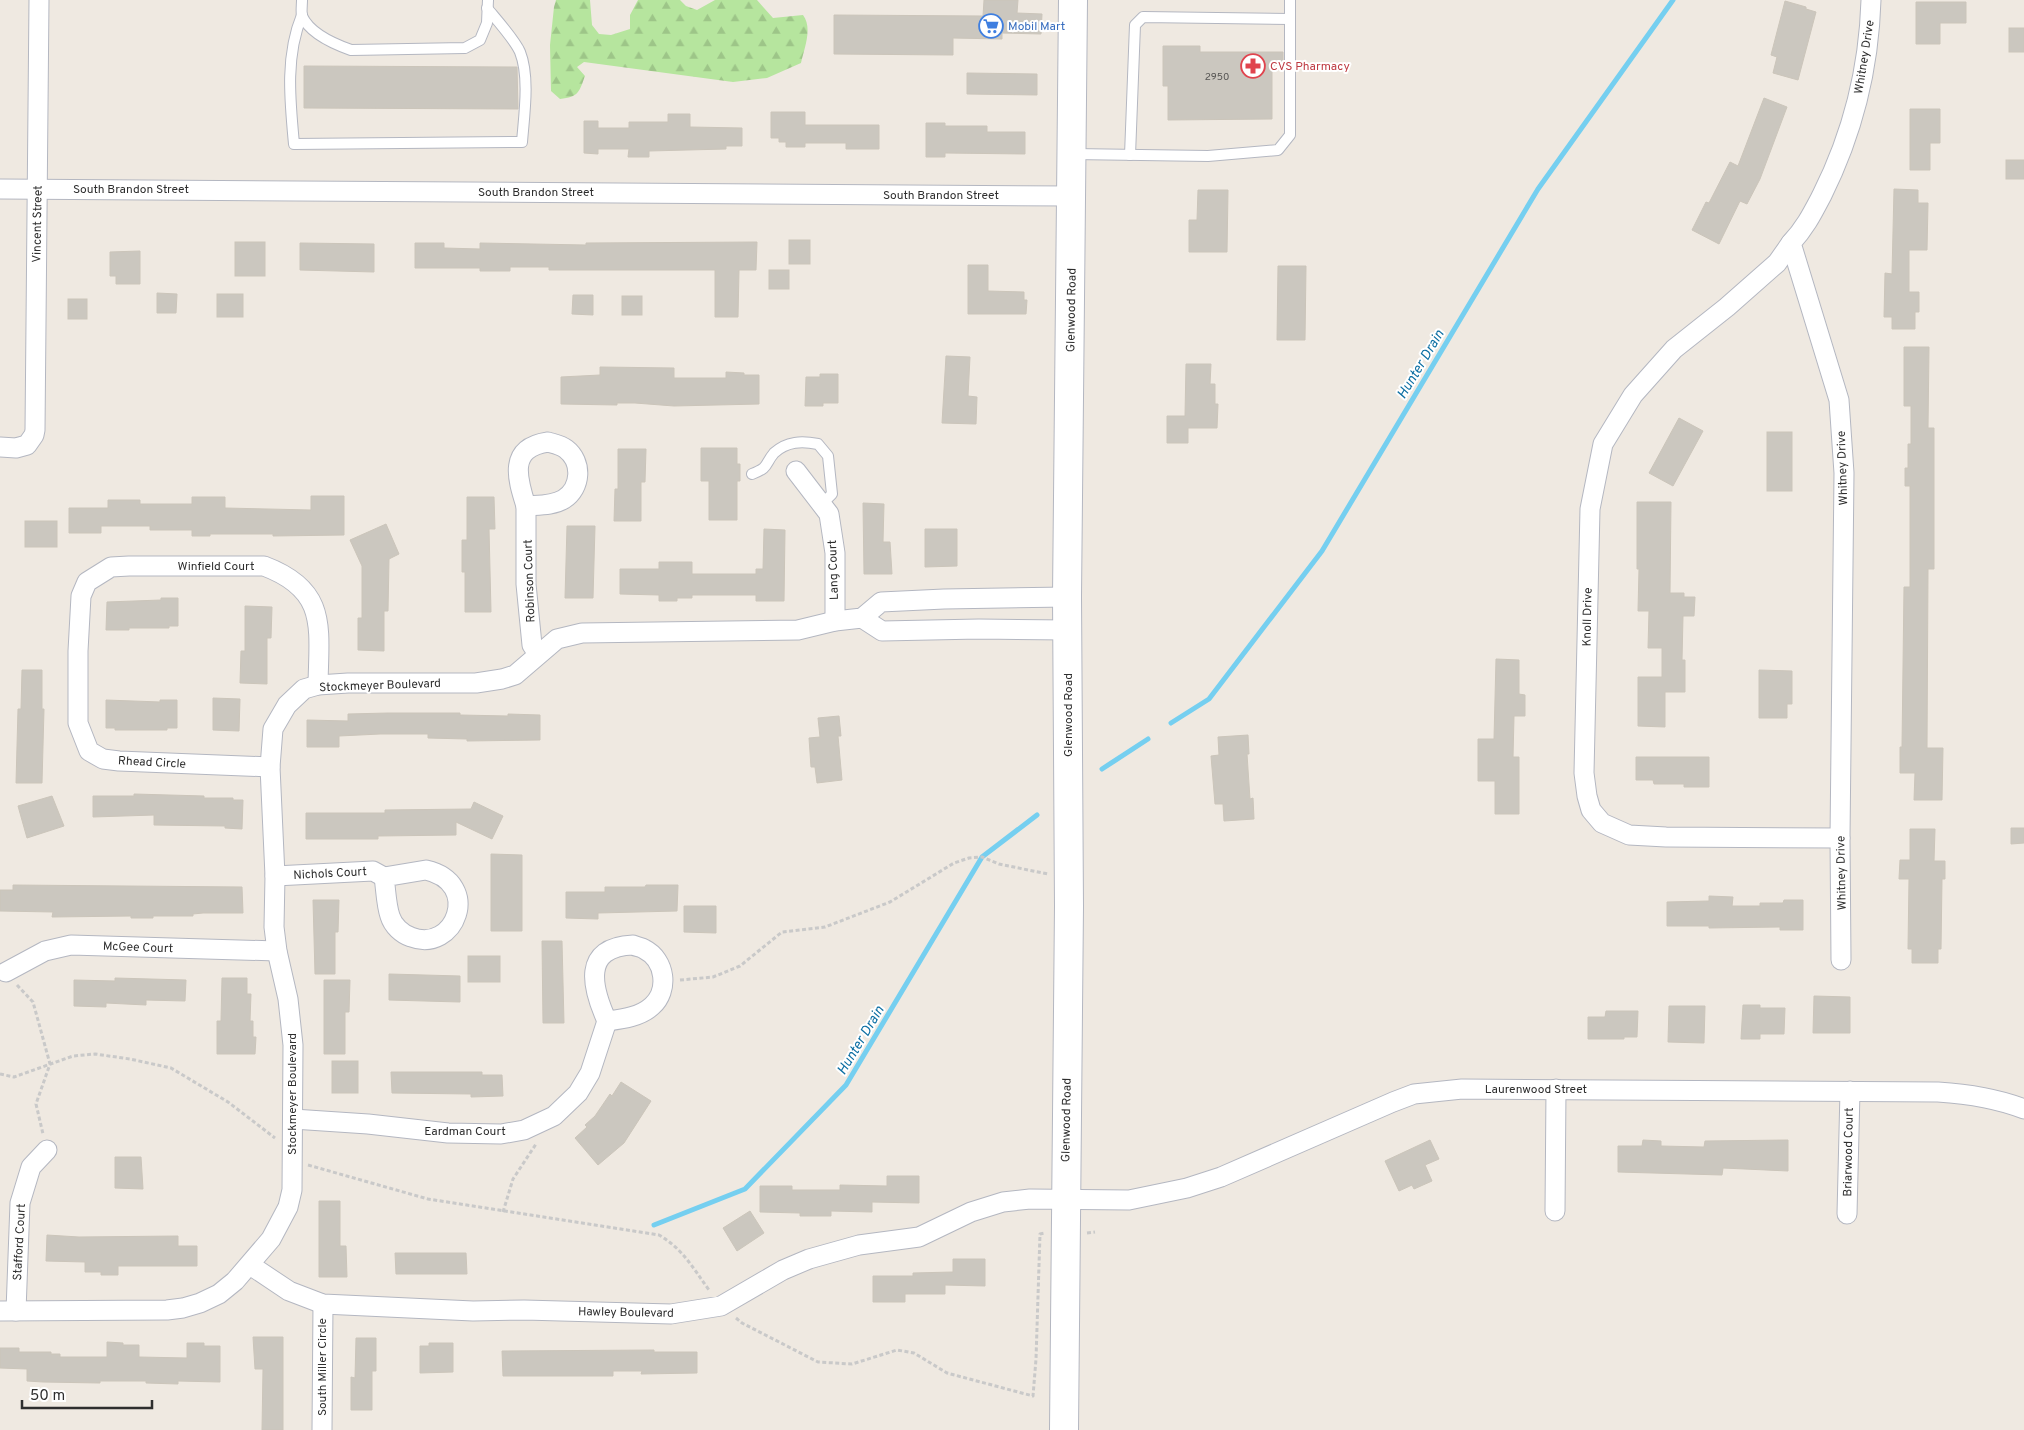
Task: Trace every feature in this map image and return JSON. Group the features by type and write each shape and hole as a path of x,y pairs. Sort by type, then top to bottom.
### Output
{"street":[{"name":"Vincent Street","path":"0,447 16,448 27,445 35,430 39,0"},
{"name":"Glenwood Road","path":"1064,1430 1069,875 1067,598 1073,0"},
{"name":"Whitney Drive","path":"1841,960 1840,838 1844,473 1839,400 1791,243 1805,228 1831,176 1848,133 1859,96 1866,59 1871,0"},
{"name":"South Brandon Street","path":"0,189 1072,196"},
{"name":"Knoll Drive","path":"1791,243 1777,263 1727,307 1674,349 1634,395 1603,444 1590,509 1584,773 1591,810 1602,823 1629,834 1657,837 1840,838"},
{"name":"Lang Court","path":"796,470 829,514 835,553 835,621"},
{"name":"Robinson Court","path":"526,506 528,601 532,645 538,654"},
{"name":"Winfield Court","path":"87,582 111,567 129,566 264,566 281,572 297,582 312,602 317,617 319,624 318,685"},
{"name":"Rhead Circle","path":"87,582 81,596 79,616 78,723 88,751 103,759 118,762 270,767"},
{"path":"1067,598 881,602 862,618 882,631 1067,630"},
{"path":"955,599 956,630"},
{"name":"Stockmeyer Boulevard","path":"8,1311 183,1308 200,1303 219,1294 250,1265 271,1240 288,1207 293,1174 292,1030 274,927 275,876 270,767 273,729 287,705 304,689 318,685 348,683 489,682 515,675 556,639 582,633 798,630 835,621 862,618"},
{"name":"Nichols Court","path":"275,876 373,871 384,878"},
{"name":"McGee Court","path":"6,972 45,951 71,945 277,951"},
{"path":"621,946 633,946 645,949 653,956 660,965 663,982 659,997 652,1006 643,1012 607,1021 593,981 595,969 601,958 610,950 621,946"},
{"name":"Eardman Court","path":"293,1119 368,1124 448,1133 501,1134 524,1130 542,1123 565,1107 578,1093 590,1073 607,1021"},
{"name":"Laurenwood Street","path":"1065,1200 1130,1200 1187,1188 1221,1177 1372,1110 1414,1094 1462,1089 1959,1093 2006,1102 2024,1109"},
{"path":"1555,1211 1556,1089"},
{"name":"Briarwood Court","path":"1847,1214 1850,1091"},
{"name":"Stafford Court","path":"8,1311 20,1203 31,1168 47,1150"},
{"name":"Hawley Boulevard","path":"323,1304 455,1311 524,1310 671,1314 721,1306 783,1270 828,1253 859,1245 919,1238 971,1212 1003,1202 1030,1199 1065,1200"},
{"path":"250,1265 289,1291 323,1304"},
{"name":"South Miller Circle","path":"322,1430 323,1304"}],"lane":[{"path":"302,0 302,15 294,32 289,92 294,144 522,142 525,113 525,76 520,52 488,4"},
{"path":"1072,154 1208,156 1278,150 1290,135 1290,0"},
{"path":"302,15 313,30 336,44 351,50 465,48 480,40 487,24 488,4"},
{"path":"1130,155 1135,25 1143,17 1290,19"},
{"path":"752,474 765,469 773,454 782,447 802,441 818,444 828,456 832,494 822,504"}],"path":[{"path":"663,982 713,977 740,966 782,932 825,927 890,902 954,863 969,858 982,857 999,864 1051,875 1069,875"},
{"path":"6,972 33,1002 50,1064 36,1104 47,1150"},
{"path":"0,1074 14,1077 73,1056 95,1054 171,1068 228,1102 257,1123 303,1164 314,1168 428,1199 659,1235 682,1252 721,1306 742,1323 818,1362 852,1364 897,1350 914,1353 946,1373 1033,1396 1040,1234"},
{"path":"503,1212 514,1179 535,1146 542,1123"}],"green space":[{"path":"556,0 590,0 592,25 599,34 611,35 630,29 630,15 638,0 680,0 686,6 697,10 715,0 757,0 773,18 803,15 808,32 801,63 767,78 733,82 584,62 577,67 585,76 579,90 571,97 560,99 551,91 550,45"}],"building":[{"path":"984,0 1018,0 1017,13 1042,14 1041,34 1002,33 1002,39 953,38 953,55 834,54 834,15 983,16"},
{"path":"1785,1 1816,12 1798,80 1773,73 1777,57 1771,55"},
{"path":"1916,2 1966,2 1966,23 1940,23 1940,44 1916,44"},
{"path":"2009,28 2024,28 2024,52 2009,52"},
{"name":"CVS Pharmacy","path":"1163,46 1200,46 1200,52 1283,52 1283,65 1272,65 1272,119 1168,120 1168,86 1163,86"},
{"path":"304,66 517,67 518,109 304,108"},
{"path":"967,73 1037,74 1037,95 967,94"},
{"path":"1764,98 1787,107 1760,179 1747,204 1740,201 1719,244 1692,230 1706,202 1709,203 1730,162 1738,166"},
{"path":"1910,109 1940,109 1940,143 1930,143 1930,170 1910,170"},
{"path":"771,112 805,112 805,125 879,125 879,149 846,149 846,143 805,143 805,147 786,147 786,142 779,142 779,138 771,138"},
{"path":"668,114 690,114 690,127 742,128 742,146 726,146 726,149 649,151 649,157 628,157 629,149 598,149 598,154 584,153 584,121 598,121 598,128 629,128 629,122 668,122"},
{"path":"926,123 945,123 945,126 987,126 987,132 1025,132 1025,154 945,153 945,157 926,157"},
{"path":"2006,160 2024,160 2024,179 2006,179"},
{"path":"1894,189 1918,190 1918,203 1928,203 1927,250 1909,250 1909,292 1919,292 1919,312 1915,312 1915,329 1892,329 1892,317 1884,317 1885,273 1892,274"},
{"path":"1198,190 1228,190 1227,252 1189,252 1189,220 1197,220"},
{"path":"789,240 810,240 810,264 789,264"},
{"path":"235,242 265,242 265,276 235,276"},
{"path":"757,242 756,270 739,270 738,317 715,317 715,270 549,270 549,267 510,267 510,271 480,271 480,268 415,268 415,243 444,243 444,248 480,249 480,243 586,245 586,243"},
{"path":"300,243 374,244 374,272 300,270"},
{"path":"140,251 140,284 116,284 116,276 110,276 110,252"},
{"path":"968,265 988,265 988,291 1024,292 1024,300 1027,300 1026,314 968,314"},
{"path":"1278,266 1306,266 1305,340 1277,340"},
{"path":"769,270 789,270 789,289 769,289"},
{"path":"157,293 177,294 176,313 157,313"},
{"path":"217,294 243,294 243,317 217,317"},
{"path":"573,295 593,295 593,315 572,314"},
{"path":"622,296 642,296 642,315 622,315"},
{"path":"68,299 87,299 87,319 68,319"},
{"path":"1904,347 1929,347 1928,428 1934,428 1934,569 1928,569 1927,748 1943,748 1942,800 1914,800 1915,773 1900,773 1904,587 1910,587 1910,486 1905,486 1905,468 1908,468 1908,444 1911,444 1911,406 1904,406"},
{"path":"946,356 970,357 968,396 977,397 976,424 942,423"},
{"path":"1186,364 1211,364 1210,384 1215,384 1215,404 1218,404 1217,428 1188,428 1188,443 1167,443 1167,416 1185,416"},
{"path":"600,367 674,368 674,378 726,378 726,372 759,375 759,404 674,406 635,403 617,403 617,405 561,404 561,377 600,375"},
{"path":"820,374 838,374 838,403 823,403 823,406 805,406 806,377 820,377"},
{"path":"1679,418 1703,431 1673,486 1649,473"},
{"path":"1767,432 1792,432 1792,491 1767,491"},
{"path":"701,448 737,448 737,464 740,464 740,481 737,481 737,520 709,520 709,481 701,481"},
{"path":"618,449 646,449 645,482 641,482 641,521 614,521 615,489 618,489"},
{"path":"311,496 344,496 344,535 273,536 273,534 210,534 210,536 192,536 192,530 150,530 150,526 101,526 101,533 69,533 69,508 108,508 108,500 140,500 140,504 192,504 192,497 225,497 225,508 311,510"},
{"path":"467,497 494,497 495,529 489,529 491,612 465,612 465,572 462,572 462,540 467,540"},
{"path":"1637,502 1671,502 1670,593 1684,593 1684,597 1695,597 1694,616 1683,616 1682,660 1685,660 1685,692 1665,692 1665,727 1638,726 1638,677 1662,677 1662,648 1648,648 1649,611 1638,611"},
{"path":"863,503 884,504 883,542 890,542 892,574 864,574"},
{"path":"25,521 57,521 57,547 25,547"},
{"path":"386,524 399,554 389,559 388,611 384,611 384,651 358,650 358,618 362,618 362,566 350,540"},
{"path":"567,526 595,526 593,598 565,598"},
{"path":"764,529 785,530 784,601 756,601 756,595 692,595 692,598 677,598 677,601 659,601 659,595 620,594 620,569 659,569 659,562 692,562 692,574 756,574 756,569 763,569"},
{"path":"925,529 957,529 957,566 925,567"},
{"path":"161,598 178,598 178,626 106,630 107,602 161,600"},
{"path":"245,606 272,607 271,638 267,638 267,684 240,683 241,651 245,651"},
{"path":"1496,659 1519,660 1519,694 1525,695 1525,716 1514,716 1513,757 1519,757 1519,814 1495,814 1495,781 1478,781 1478,739 1494,739"},
{"path":"22,670 42,670 42,709 44,709 42,783 16,783 18,709 21,709"},
{"path":"1759,670 1792,671 1792,704 1787,704 1787,718 1759,718"},
{"path":"213,698 240,699 239,731 213,730"},
{"path":"106,700 160,702 160,700 177,700 177,728 167,728 167,730 115,730 115,728 106,728"},
{"path":"348,714 540,715 540,740 467,741 467,739 428,738 428,734 380,734 339,736 339,747 307,747 307,720 348,721"},
{"path":"839,716 841,736 838,736 842,780 817,783 815,767 811,767 809,738 820,737 818,718"},
{"path":"1248,735 1249,754 1247,754 1250,799 1253,798 1254,819 1224,821 1223,804 1215,804 1211,756 1219,755 1218,737"},
{"path":"1636,757 1709,757 1709,787 1684,787 1684,784 1654,784 1653,780 1636,780"},
{"path":"134,794 204,796 204,798 243,800 242,829 225,828 225,826 154,825 154,815 93,817 93,796 134,796"},
{"path":"52,796 64,826 27,838 18,806"},
{"path":"474,802 503,816 492,839 456,822 456,835 378,836 378,839 306,839 306,813 385,813 385,810 471,809"},
{"path":"2011,828 2024,828 2024,843 2011,844"},
{"path":"1910,829 1935,829 1934,861 1945,861 1945,879 1942,879 1941,949 1938,949 1938,963 1912,963 1912,949 1908,949 1909,879 1899,879 1900,860 1910,860"},
{"path":"491,854 522,855 522,931 491,931"},
{"path":"13,885 242,887 243,913 203,913 193,914 193,916 131,918 131,916 52,917 53,912 0,911 0,890 13,890"},
{"path":"646,885 678,885 677,911 598,913 598,919 566,918 566,892 605,892 605,887 645,887"},
{"path":"1709,896 1733,897 1732,906 1760,906 1760,903 1783,903 1784,900 1803,900 1803,930 1780,930 1780,927 1709,928 1709,926 1667,926 1667,902 1709,901"},
{"path":"313,900 339,900 338,932 335,932 335,974 315,974"},
{"path":"684,906 716,906 716,933 684,932"},
{"path":"542,941 562,941 564,1023 543,1023"},
{"path":"468,956 500,956 500,982 468,982"},
{"path":"389,974 460,976 460,1002 389,1000"},
{"path":"115,978 186,980 185,1001 146,1000 146,1005 106,1003 106,1007 74,1006 74,980 115,981"},
{"path":"222,978 247,978 247,994 251,994 250,1021 253,1021 253,1037 256,1037 255,1054 217,1054 217,1021 221,1021"},
{"path":"324,980 350,980 349,1012 345,1012 345,1054 324,1054"},
{"path":"1814,996 1850,997 1850,1033 1813,1033"},
{"path":"1743,1005 1760,1005 1760,1008 1785,1008 1784,1034 1760,1034 1760,1039 1741,1039"},
{"path":"1669,1006 1705,1006 1704,1043 1668,1042"},
{"path":"1606,1011 1638,1011 1637,1037 1588,1039 1588,1017 1605,1017"},
{"path":"332,1061 358,1061 358,1093 332,1093"},
{"path":"391,1072 482,1072 482,1075 502,1075 503,1096 471,1097 471,1094 392,1093"},
{"path":"621,1082 651,1101 624,1143 598,1165 575,1138 587,1127 585,1125 595,1116 610,1094 612,1096"},
{"path":"1430,1140 1439,1159 1425,1165 1432,1181 1414,1189 1412,1185 1399,1191 1385,1161"},
{"path":"1643,1140 1661,1141 1661,1146 1704,1147 1705,1141 1788,1140 1788,1171 1723,1168 1722,1175 1618,1172 1618,1146 1642,1146"},
{"path":"115,1157 141,1157 143,1189 115,1188"},
{"path":"887,1176 919,1176 919,1203 872,1202 872,1212 831,1211 831,1216 800,1216 800,1213 760,1212 760,1186 792,1186 792,1190 840,1190 840,1185 887,1186"},
{"path":"319,1201 340,1201 340,1246 346,1246 347,1277 319,1277"},
{"path":"750,1211 764,1233 737,1251 723,1228"},
{"path":"47,1235 79,1237 178,1236 178,1246 197,1246 197,1266 118,1266 118,1275 101,1275 101,1272 85,1272 85,1262 46,1261"},
{"path":"395,1253 466,1253 467,1274 396,1274"},
{"path":"953,1259 985,1259 985,1286 945,1285 945,1294 905,1294 905,1302 873,1302 873,1276 913,1276 913,1273 953,1272"},
{"path":"253,1337 283,1337 283,1430 262,1430 263,1369 255,1369"},
{"path":"356,1338 376,1338 376,1371 372,1371 372,1410 351,1410 351,1377 355,1378"},
{"path":"107,1342 139,1345 139,1357 187,1358 187,1343 204,1343 204,1346 220,1346 220,1382 178,1381 178,1384 146,1383 146,1381 100,1381 100,1383 27,1381 27,1369 0,1368 0,1348 19,1348 19,1352 51,1352 51,1354 60,1354 60,1357 107,1357"},
{"path":"429,1343 453,1343 453,1372 420,1373 420,1346 429,1346"},
{"path":"654,1350 654,1352 697,1352 697,1373 641,1374 642,1371 613,1371 613,1376 503,1376 502,1351"}],"waterway":[{"name":"Hunter Drain","path":"1171,723 1209,699 1322,551 1538,189 1673,0"},
{"name":"Hunter Drain","path":"1102,769 1148,739"},
{"name":"Hunter Drain","path":"654,1225 745,1189 846,1085 982,857 1037,815"}],"place":[{"name":"Mobil Mart","path":"991,26"},
{"name":"CVS Pharmacy","path":"1253,66"}]}
